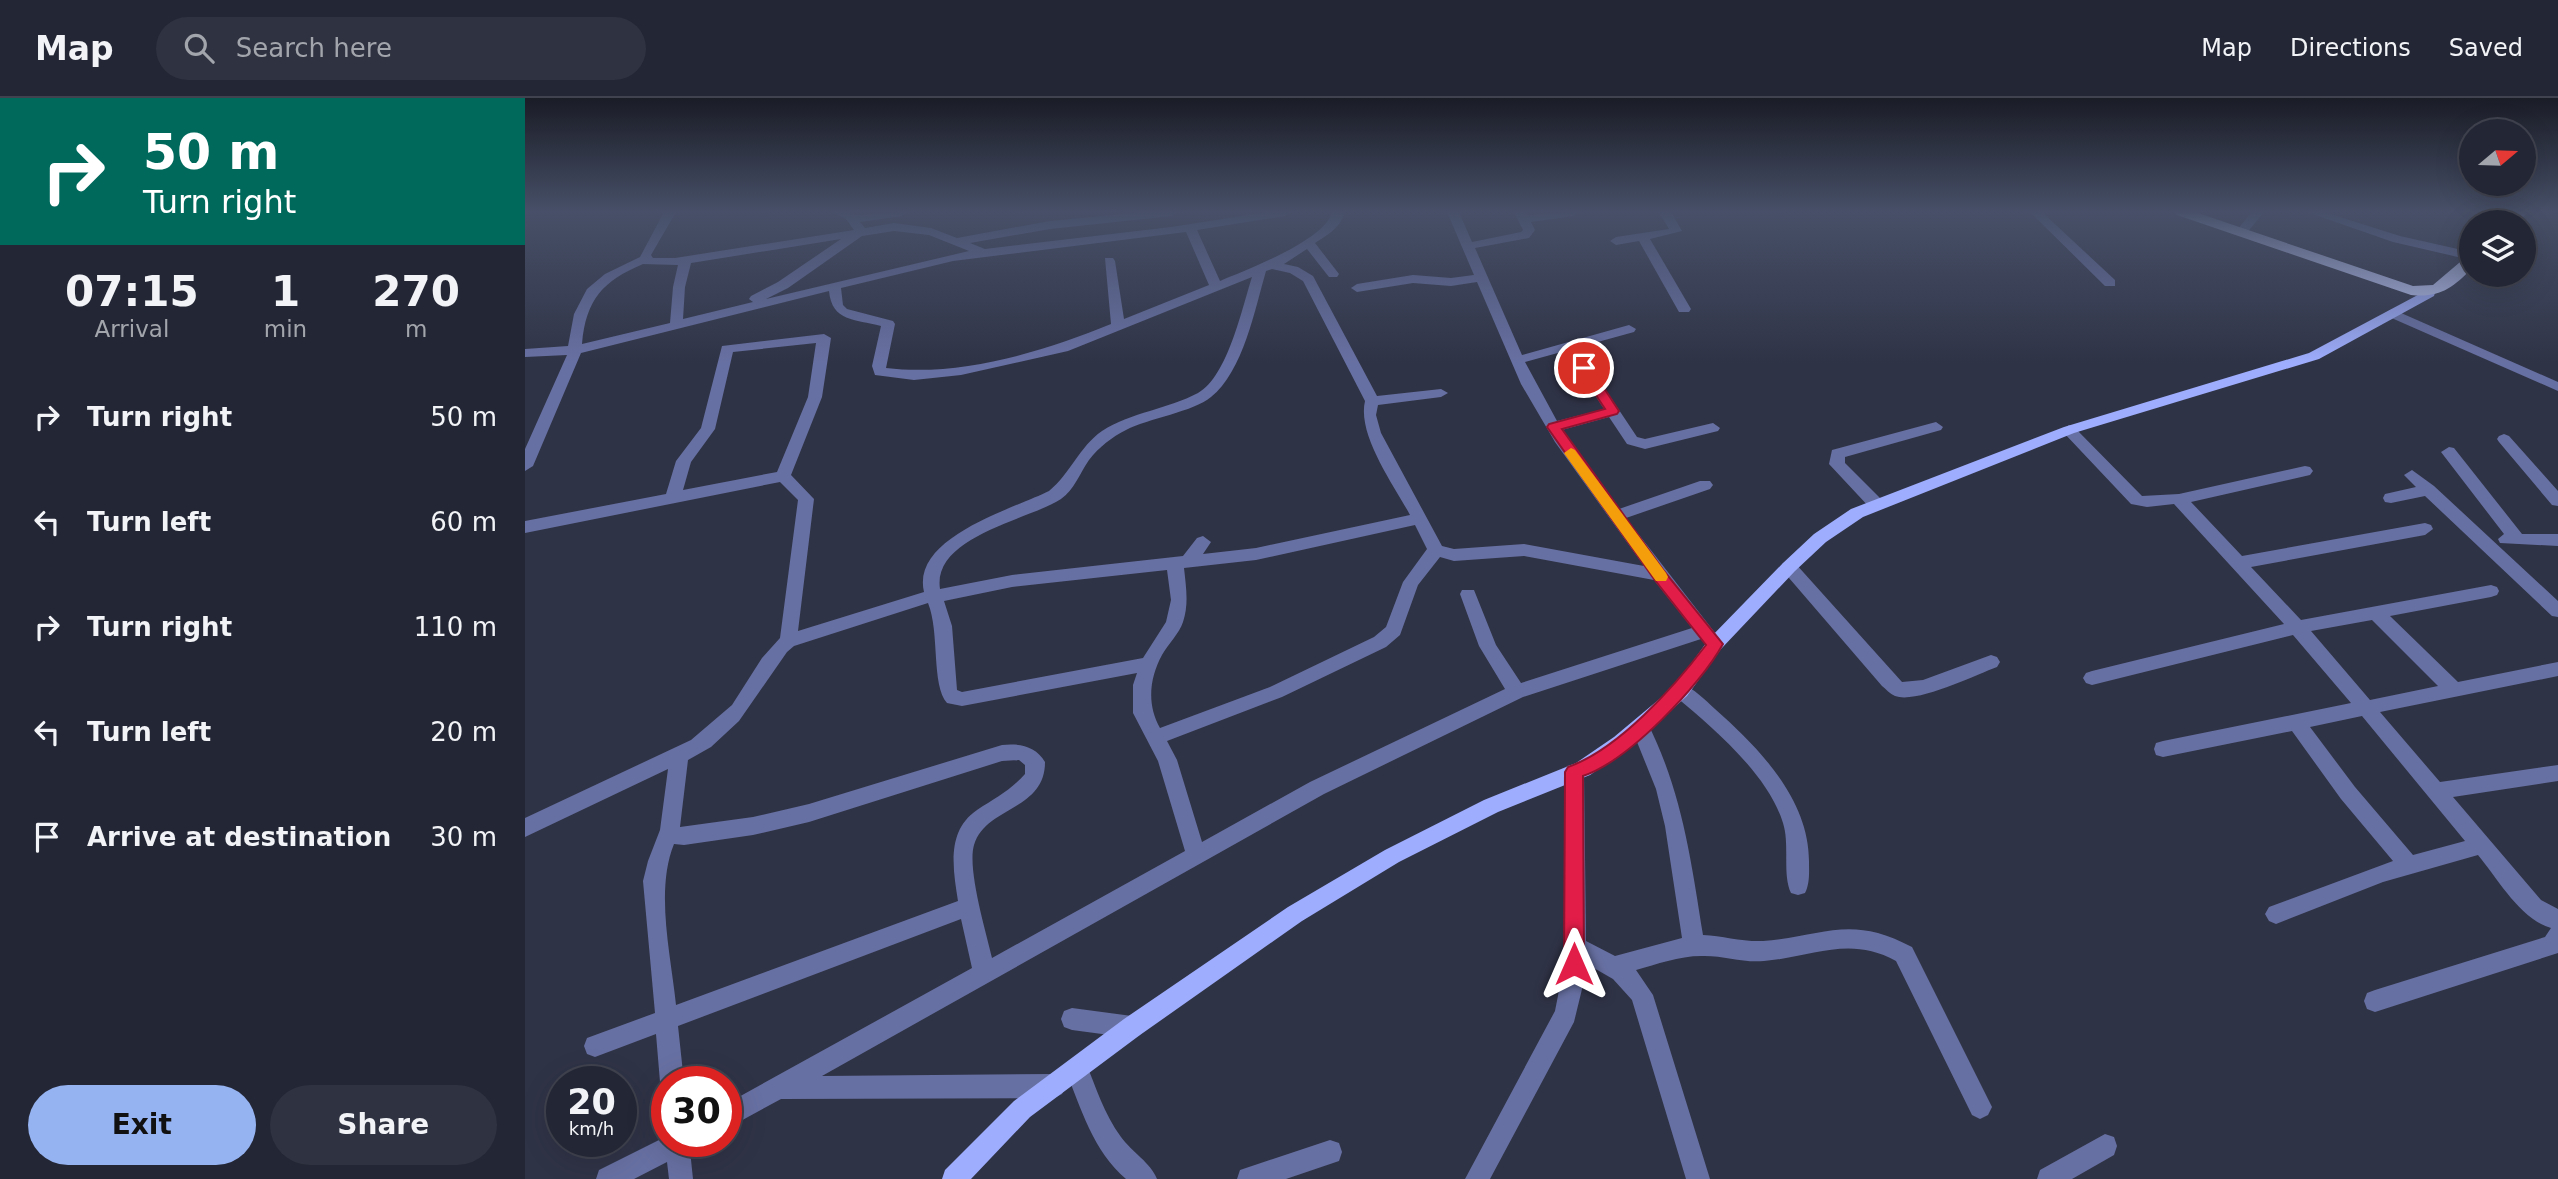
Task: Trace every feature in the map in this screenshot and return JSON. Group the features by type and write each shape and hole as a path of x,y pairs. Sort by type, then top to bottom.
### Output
{"highway":[{"path":"2332,262 2411,290 2429,293 2441,289 2459,270"}],"main road":[{"path":"954,1179 1022,1109 1132,1027 1295,914 1392,856 1491,806 1583,769 1621,743 1681,691 1710,638 1837,525 1877,505 2069,429 2314,356 2429,293"}],"street":[{"path":"525,466 571,364 577,327 587,298 600,281 636,262"},
{"path":"676,327 679,287 685,262"},
{"path":"746,309 759,297 783,285 816,262"},
{"path":"525,353 575,351 939,262"},
{"path":"1109,262 1118,326"},
{"path":"1206,262 1217,288"},
{"path":"835,288 837,306 842,312 888,324 890,327 879,366 880,372 914,376 987,367 1063,348 1217,288 1273,262"},
{"path":"1324,262 1333,274"},
{"path":"742,1108 1317,788 1517,692 1710,638 1659,575 1554,427 1528,384 1475,262"},
{"path":"1657,262 1684,309"},
{"path":"2089,262 2110,283"},
{"path":"1265,267 1294,271 1308,279 1372,401 1369,415 1374,433 1436,550 1454,555 1524,550 1659,575"},
{"path":"1150,664 962,699 953,698 948,692 947,645 936,596 930,582 936,565 950,544 1055,495 1066,487 1079,462 1095,444 1113,431 1139,418 1192,401 1212,388 1244,324 1265,267"},
{"path":"1357,288 1413,279 1451,282 1482,278"},
{"path":"2392,313 2556,388"},
{"path":"1518,360 1629,329"},
{"path":"673,498 684,461 708,429 727,349 824,338 814,397 783,476"},
{"path":"1584,368 1632,441 1637,444 1713,428"},
{"path":"1372,401 1440,393"},
{"path":"1554,427 1613,411"},
{"path":"1877,505 1837,464 1837,454 1936,427"},
{"path":"2069,429 2137,500 2145,503 2173,497 2179,499 2297,627 2534,907 2548,917 2558,919"},
{"path":"2504,439 2558,501"},
{"path":"2449,452 2517,539"},
{"path":"2179,499 2305,471"},
{"path":"2412,475 2481,539 2550,596 2558,611"},
{"path":"783,476 806,499 788,641"},
{"path":"525,527 783,476"},
{"path":"1616,516 1705,485"},
{"path":"2391,498 2428,490"},
{"path":"525,828 698,746 722,728 743,704 778,649 788,641 936,596 1012,582 1181,564 1289,549 1419,519"},
{"path":"2238,563 2424,530"},
{"path":"2481,539 2558,540"},
{"path":"1196,854 1167,760 1142,713 1142,685 1150,664 1174,623 1179,600 1181,564 1203,542"},
{"path":"1157,737 1276,692 1380,642 1394,631 1400,607 1411,582 1436,550"},
{"path":"1789,567 1888,681 1899,690 1924,687 1991,662"},
{"path":"2092,678 2297,627 2491,591"},
{"path":"1468,594 1477,627 1488,649 1517,692"},
{"path":"2376,613 2454,690"},
{"path":"2163,749 2558,668"},
{"path":"1681,691 1735,740 1772,784 1789,813 1798,841 1798,886"},
{"path":"2296,722 2348,793 2409,865"},
{"path":"1640,727 1669,802 1694,946"},
{"path":"670,830 674,835 684,836 753,826 809,813 1002,753 1016,751 1028,754 1035,762 1035,777 1017,796 981,818 964,842 963,866 969,906 984,972"},
{"path":"670,1066 653,888 658,855 670,830 679,755"},
{"path":"1477,1179 1566,1014 1573,981 1575,947 1574,772"},
{"path":"2436,791 2558,773"},
{"path":"2276,914 2365,878 2482,845"},
{"path":"595,1046 969,906"},
{"path":"2375,1001 2546,948 2553,944 2558,935"},
{"path":"1615,966 1694,946 1761,951 1844,937 1867,936 1888,943 1904,954 1980,1107"},
{"path":"1575,947 1615,966 1631,978 1642,995 1698,1179"},
{"path":"1073,1019 1132,1027"},
{"path":"1077,1069 1104,1137 1125,1164 1145,1179"},
{"path":"779,1088 1054,1086"},
{"path":"2049,1179 2105,1146"},
{"path":"1249,1179 1330,1152"},
{"path":"608,1179 651,1157"},
{"path":"680,1157 681,1179"}],"slow traffic":[{"path":"1571,453 1661,577"}],"route":[{"path":"1574,964 1574,772 1583,769 1621,743 1681,691 1715,644 1659,575 1562,442 1554,427 1613,411 1584,368"}]}
